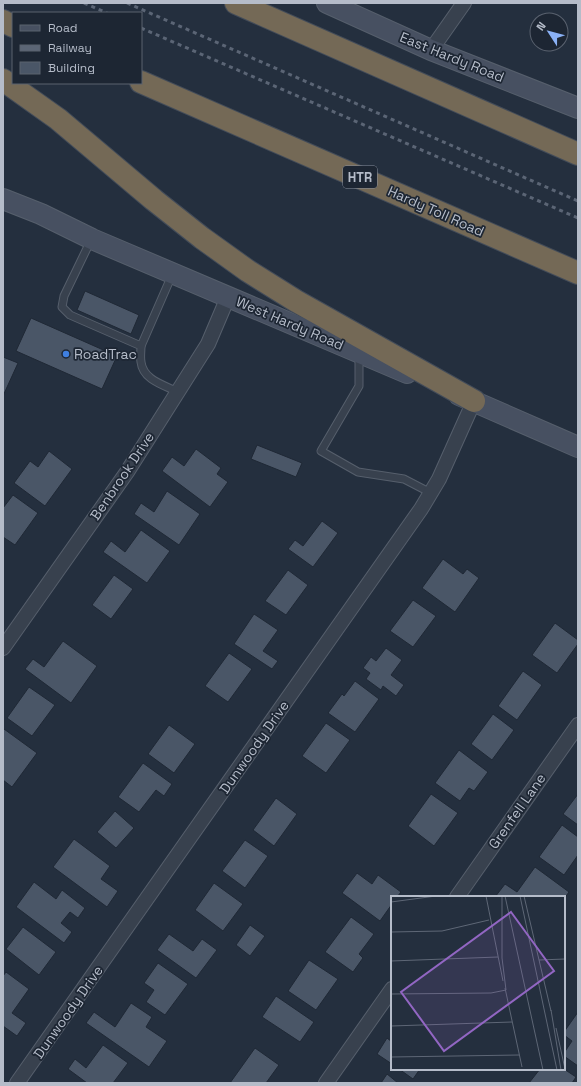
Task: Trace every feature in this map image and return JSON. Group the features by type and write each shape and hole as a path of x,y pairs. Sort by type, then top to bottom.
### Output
{"highway":[{"path":"236,3 578,154"},
{"path":"3,21 12,26"},
{"path":"3,80 58,119 154,200 202,238 248,271 296,302 474,401"},
{"name":"Hardy Toll Road","path":"142,82 578,273"}],"main road":[{"name":"East Hardy Road","path":"327,3 431,50 578,108"},
{"name":"West Hardy Road","path":"3,199 41,214 92,239 474,401 578,447"}],"street":[{"path":"431,50 464,3"},
{"name":"Benbrook Drive","path":"3,648 127,472 208,344 228,297"},
{"name":"Dunwoody Drive","path":"17,1083 416,516 439,479 474,401"},
{"name":"Grenfell Lane","path":"458,896 578,725"},
{"path":"326,1083 391,990"}],"lane":[{"path":"92,239 64,296 62,307 70,315 141,346"},
{"path":"173,273 141,346 141,362 143,371 148,377 178,392"},
{"path":"359,352 359,386 321,451 358,472 404,479 431,493"}],"building":[{"name":"RoadTrac","path":"85,291 139,315 131,334 77,310"},
{"name":"RoadTrac","path":"31,318 117,356 102,389 16,351"},
{"path":"3,357 18,363 3,396"},
{"path":"257,445 302,463 296,477 251,459"},
{"path":"196,449 221,468 217,474 228,482 210,507 162,471 172,457 184,466"},
{"path":"49,451 72,469 45,506 14,483 30,461 38,467"},
{"path":"167,491 200,514 179,545 134,514 141,503 154,512"},
{"path":"13,495 38,513 15,545 3,537 3,508"},
{"path":"322,521 338,533 313,567 288,549 295,540 303,546"},
{"path":"141,530 170,551 147,583 103,552 111,541 125,552"},
{"path":"443,559 463,574 467,569 479,578 455,612 422,588"},
{"path":"288,570 308,585 286,615 265,601"},
{"path":"114,575 133,589 111,619 92,605"},
{"path":"413,600 436,616 413,647 390,631"},
{"path":"254,614 278,630 263,651 278,661 272,669 234,644"},
{"path":"555,623 578,640 578,644 557,673 532,655"},
{"path":"63,641 97,666 71,703 25,669 33,659 44,667"},
{"path":"386,648 402,660 391,675 404,685 396,696 383,686 381,690 366,679 370,673 363,668 371,657 376,661"},
{"path":"229,653 252,669 228,702 205,686"},
{"path":"523,671 542,685 517,720 498,706"},
{"path":"355,681 379,699 355,732 328,713 342,694 344,696"},
{"path":"29,687 55,705 32,736 7,718"},
{"path":"493,714 514,730 492,760 471,744"},
{"path":"326,723 350,740 326,773 302,756"},
{"path":"169,725 195,744 174,773 148,754"},
{"path":"4,729 37,753 12,787 3,780"},
{"path":"459,750 488,772 474,791 469,788 460,801 435,783"},
{"path":"143,763 172,784 164,796 156,790 139,812 118,797"},
{"path":"431,794 458,813 434,846 408,826"},
{"path":"578,794 578,825 563,814"},
{"path":"276,798 297,814 274,846 253,830"},
{"path":"115,811 134,828 116,848 97,832"},
{"path":"562,825 578,837 578,855 564,875 539,857"},
{"path":"74,839 110,866 101,879 118,891 107,907 53,867"},
{"path":"245,840 268,856 245,888 222,871"},
{"path":"535,867 569,892 565,898 565,896 496,896 505,884 517,892"},
{"path":"357,873 372,884 378,875 401,892 398,896 391,896 391,905 380,921 342,893"},
{"path":"34,882 56,899 62,890 85,908 78,918 70,912 61,923 72,932 64,943 16,907"},
{"path":"214,883 243,904 223,931 195,910"},
{"path":"351,917 374,934 359,954 363,958 353,972 325,952"},
{"path":"250,925 265,936 250,956 236,945"},
{"path":"23,927 56,952 39,975 6,949"},
{"path":"169,934 193,951 202,939 217,950 196,978 157,950"},
{"path":"309,960 338,979 316,1010 288,991"},
{"path":"158,963 188,984 165,1015 146,1002 154,990 144,983"},
{"path":"6,972 29,989 12,1013 26,1023 17,1036 3,1026 3,976"},
{"path":"276,996 314,1022 300,1042 262,1017"},
{"path":"131,1003 152,1017 146,1027 167,1041 149,1067 86,1023 94,1012 115,1027"},
{"path":"578,1012 578,1066 565,1057 565,1052 572,1041 565,1036 565,1031"},
{"path":"387,1038 391,1041 391,1063 377,1054"},
{"path":"103,1045 128,1063 113,1083 87,1083 68,1069 75,1059 86,1068"},
{"path":"255,1048 279,1065 266,1083 230,1083"},
{"path":"400,1070 419,1070 413,1079"},
{"path":"539,1070 565,1070 576,1077 572,1083 529,1083"},
{"path":"387,1074 398,1083 381,1083"}],"railway":[{"path":"84,3 105,12"},
{"path":"127,3 578,201"},
{"path":"142,28 578,218"}],"place":[{"name":"RoadTrac","path":"66,354"}]}
